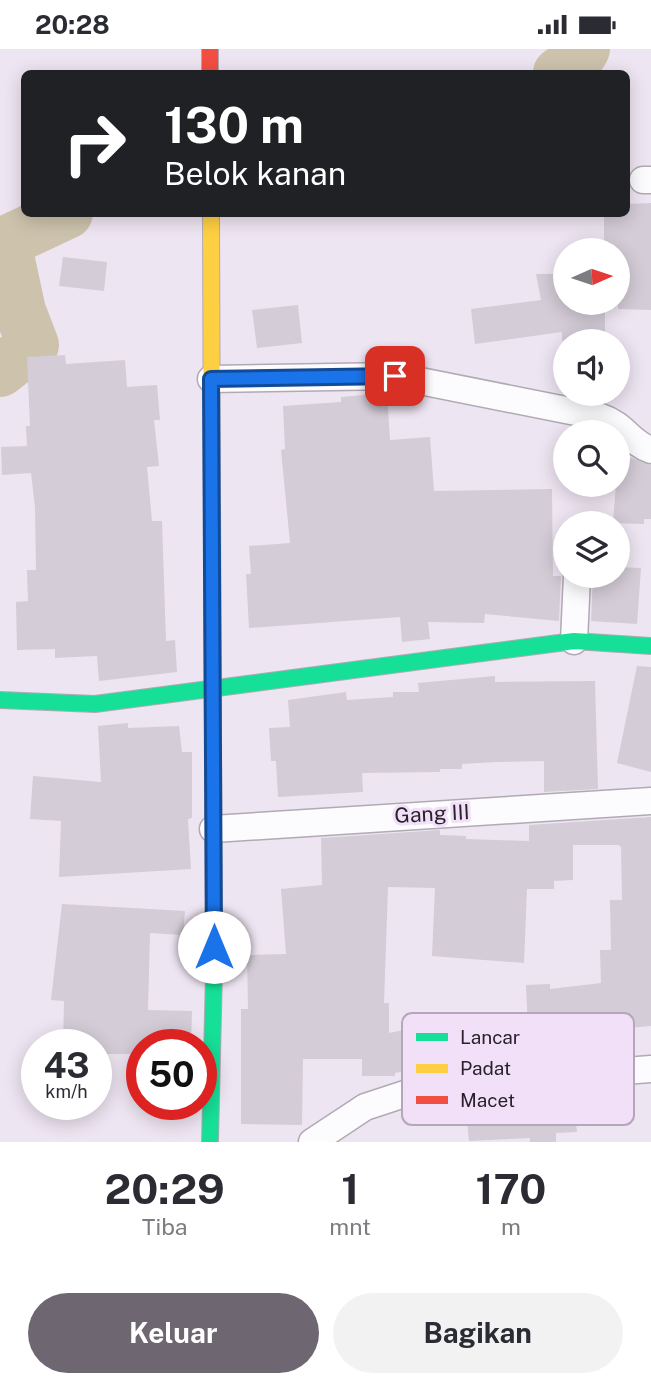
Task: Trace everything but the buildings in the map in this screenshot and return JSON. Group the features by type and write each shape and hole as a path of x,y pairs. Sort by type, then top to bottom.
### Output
{"main road":[{"path":"210,49 211,70"},
{"path":"210,1142 213,829 211,220"},
{"path":"0,700 94,704 574,641 651,646"}],"street":[{"path":"211,379 395,376 601,417 623,427 632,438 651,450"},
{"path":"574,641 576,588"},
{"name":"Gang III","path":"213,829 651,801"},
{"path":"312,1142 365,1107 402,1095"}],"waterway":[{"path":"564,70 576,62 584,49"},
{"path":"0,371 33,345 20,311 5,242 58,217"}],"traffic: fast":[{"path":"210,1142 214,971 212,499"},
{"path":"0,700 95,704 574,641 651,646"}],"traffic: slow":[{"path":"211,217 212,499"}],"traffic: jam":[{"path":"210,49 210,70"}],"route":[{"path":"214,947 211,379 395,376"}]}
